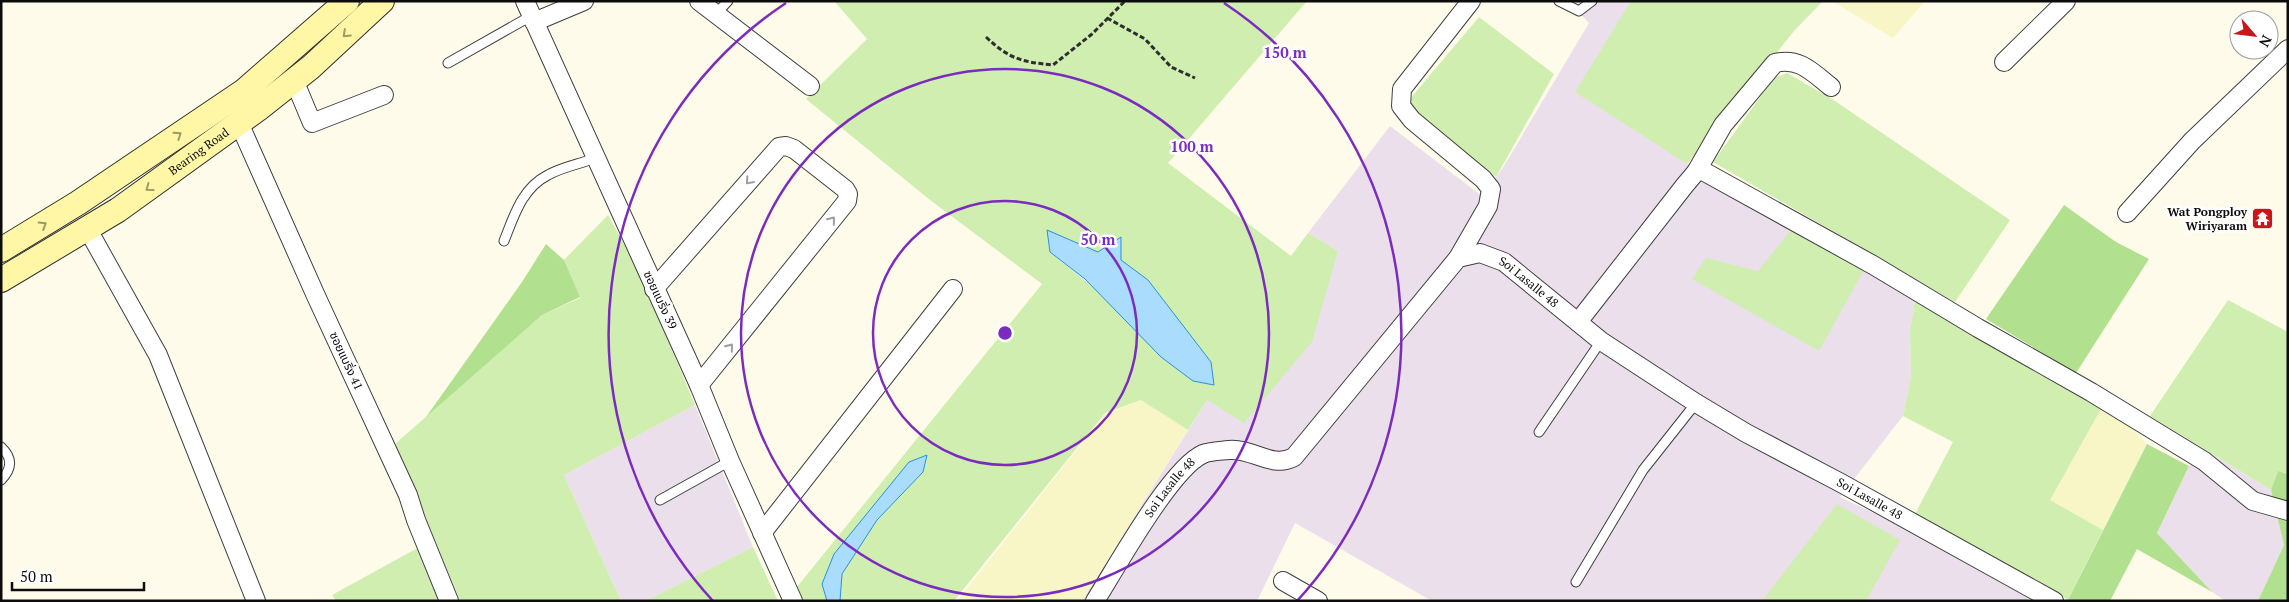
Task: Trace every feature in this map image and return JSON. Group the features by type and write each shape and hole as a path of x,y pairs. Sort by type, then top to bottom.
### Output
{"main road":[{"name":"Bearing Road","path":"1,250 78,203 244,90 347,1"},
{"name":"Bearing Road","path":"1,280 118,210 239,123 294,80 382,1"}],"street":[{"path":"530,13 584,1"},
{"path":"699,1 810,86"},
{"path":"1458,258 1488,206 1491,189 1483,179 1412,120 1401,106 1402,89 1471,1"},
{"path":"2004,62 2066,1"},
{"name":"ซอยแบริ่ง 39","path":"530,13 654,289 700,385 730,461 793,601"},
{"path":"2127,213 2192,141 2288,49"},
{"path":"1578,322 1696,172 1723,125 1775,63 1787,60 1802,64 1831,87"},
{"path":"294,80 312,123 384,95"},
{"name":"ซอยแบริ่ง 41","path":"239,123 408,495 416,520 450,601"},
{"path":"654,289 779,147 786,146 794,149 845,189 848,194 847,201 700,385"},
{"path":"1696,172 1703,171 1873,265 2090,392 2204,461 2253,501 2288,511"},
{"path":"87,228 158,355 256,601"},
{"name":"Soi Lasalle 48","path":"1095,601 1170,483 1196,459 1203,454 1236,450 1254,452 1274,462 1288,461 1294,457 1458,258 1480,253 1504,262 1601,341 1696,403 1746,433 1841,483 2054,601"},
{"path":"762,533 953,289"},
{"path":"1283,581 1318,601"}],"lane":[{"path":"716,14 728,1"},
{"path":"1559,1 1578,11 1592,1"},
{"path":"448,64 530,13"},
{"path":"504,241 517,206 533,185 548,174 595,158"},
{"path":"1539,432 1601,341"},
{"path":"1576,582 1643,470 1696,403"},
{"path":"1,447 7,452 11,464 9,472 1,480"},
{"path":"660,500 730,461"}],"path":[{"path":"986,37 1004,53 1032,63 1053,65 1124,1"},
{"path":"1107,18 1145,39 1171,67 1195,78"}],"shaded area":[{"path":"1568,1 1635,1 1576,92 1791,230 1915,300 1910,330 1911,376 1903,416 1840,497 1901,526 2028,598 2026,601 1432,601 1295,523 1257,601 1082,601 1207,400 1338,251 1308,233 1390,126 1482,196 1504,166 1589,23"},
{"path":"1832,1 1925,1 1893,38"},
{"path":"1141,400 1188,430 1082,601 957,601 1105,414"},
{"path":"695,405 753,547 645,601 621,601 564,475"},
{"path":"2101,409 2128,424 2147,444 2103,530 2050,500"},
{"path":"2202,448 2271,490 2284,545 2258,601 2226,601 2212,592 2157,533 2189,466"}],"green space":[{"path":"1307,1 1168,163 1291,256 1308,233 1338,251 1312,342 1244,423 1207,400 1188,430 1141,400 1105,413 954,601 840,601 842,574 877,520 923,472 926,455 909,462 822,584 827,601 803,601 797,587 1042,284 930,200 806,99 867,39 835,2","holes":["1047,231 1098,252 1121,237 1121,260 1148,280 1211,362 1214,385 1050,252"]},
{"path":"1631,1 1823,1 1794,31 1687,164 1575,92"},
{"path":"1479,17 1554,74 1496,177 1413,113 1409,100"},
{"path":"1787,73 1832,99 2010,220 1955,302 1713,162 1774,78"},
{"path":"2064,205 2116,242 2149,259 2076,373 1986,319"},
{"path":"608,215 639,271 695,405 564,475 621,601 460,601 395,444 542,315 580,298 564,260"},
{"path":"1791,230 1864,270 1819,351 1692,279 1706,258 1758,271"},
{"path":"546,244 564,260 580,297 542,315 426,417 522,282"},
{"path":"1915,300 2019,358 2023,365 2101,409 2050,500 2103,530 2068,600 2038,581 1915,514 1953,442 1903,416 1911,376 1910,330"},
{"path":"2228,300 2288,332 2288,474 2278,471 2271,490 2150,416"},
{"path":"2147,444 2189,466 2157,533 2212,592 2137,549 2110,601 2069,601 2068,600"},
{"path":"2278,471 2288,474 2288,601 2258,601 2284,545 2271,490"},
{"path":"1837,504 1900,540 1866,601 1762,601"},
{"path":"423,545 445,601 336,601 332,595"},
{"path":"753,547 778,601 645,601"}],"water":[{"path":"1047,230 1098,252 1121,237 1121,260 1148,280 1211,362 1214,385 1193,381 1161,357 1085,279 1050,252"},
{"path":"927,455 923,472 877,520 842,574 840,601 827,601 822,584 834,554 909,462"}],"place":[{"name":"Wat Pongploy Wiriyaram","path":"2263,219"}]}
